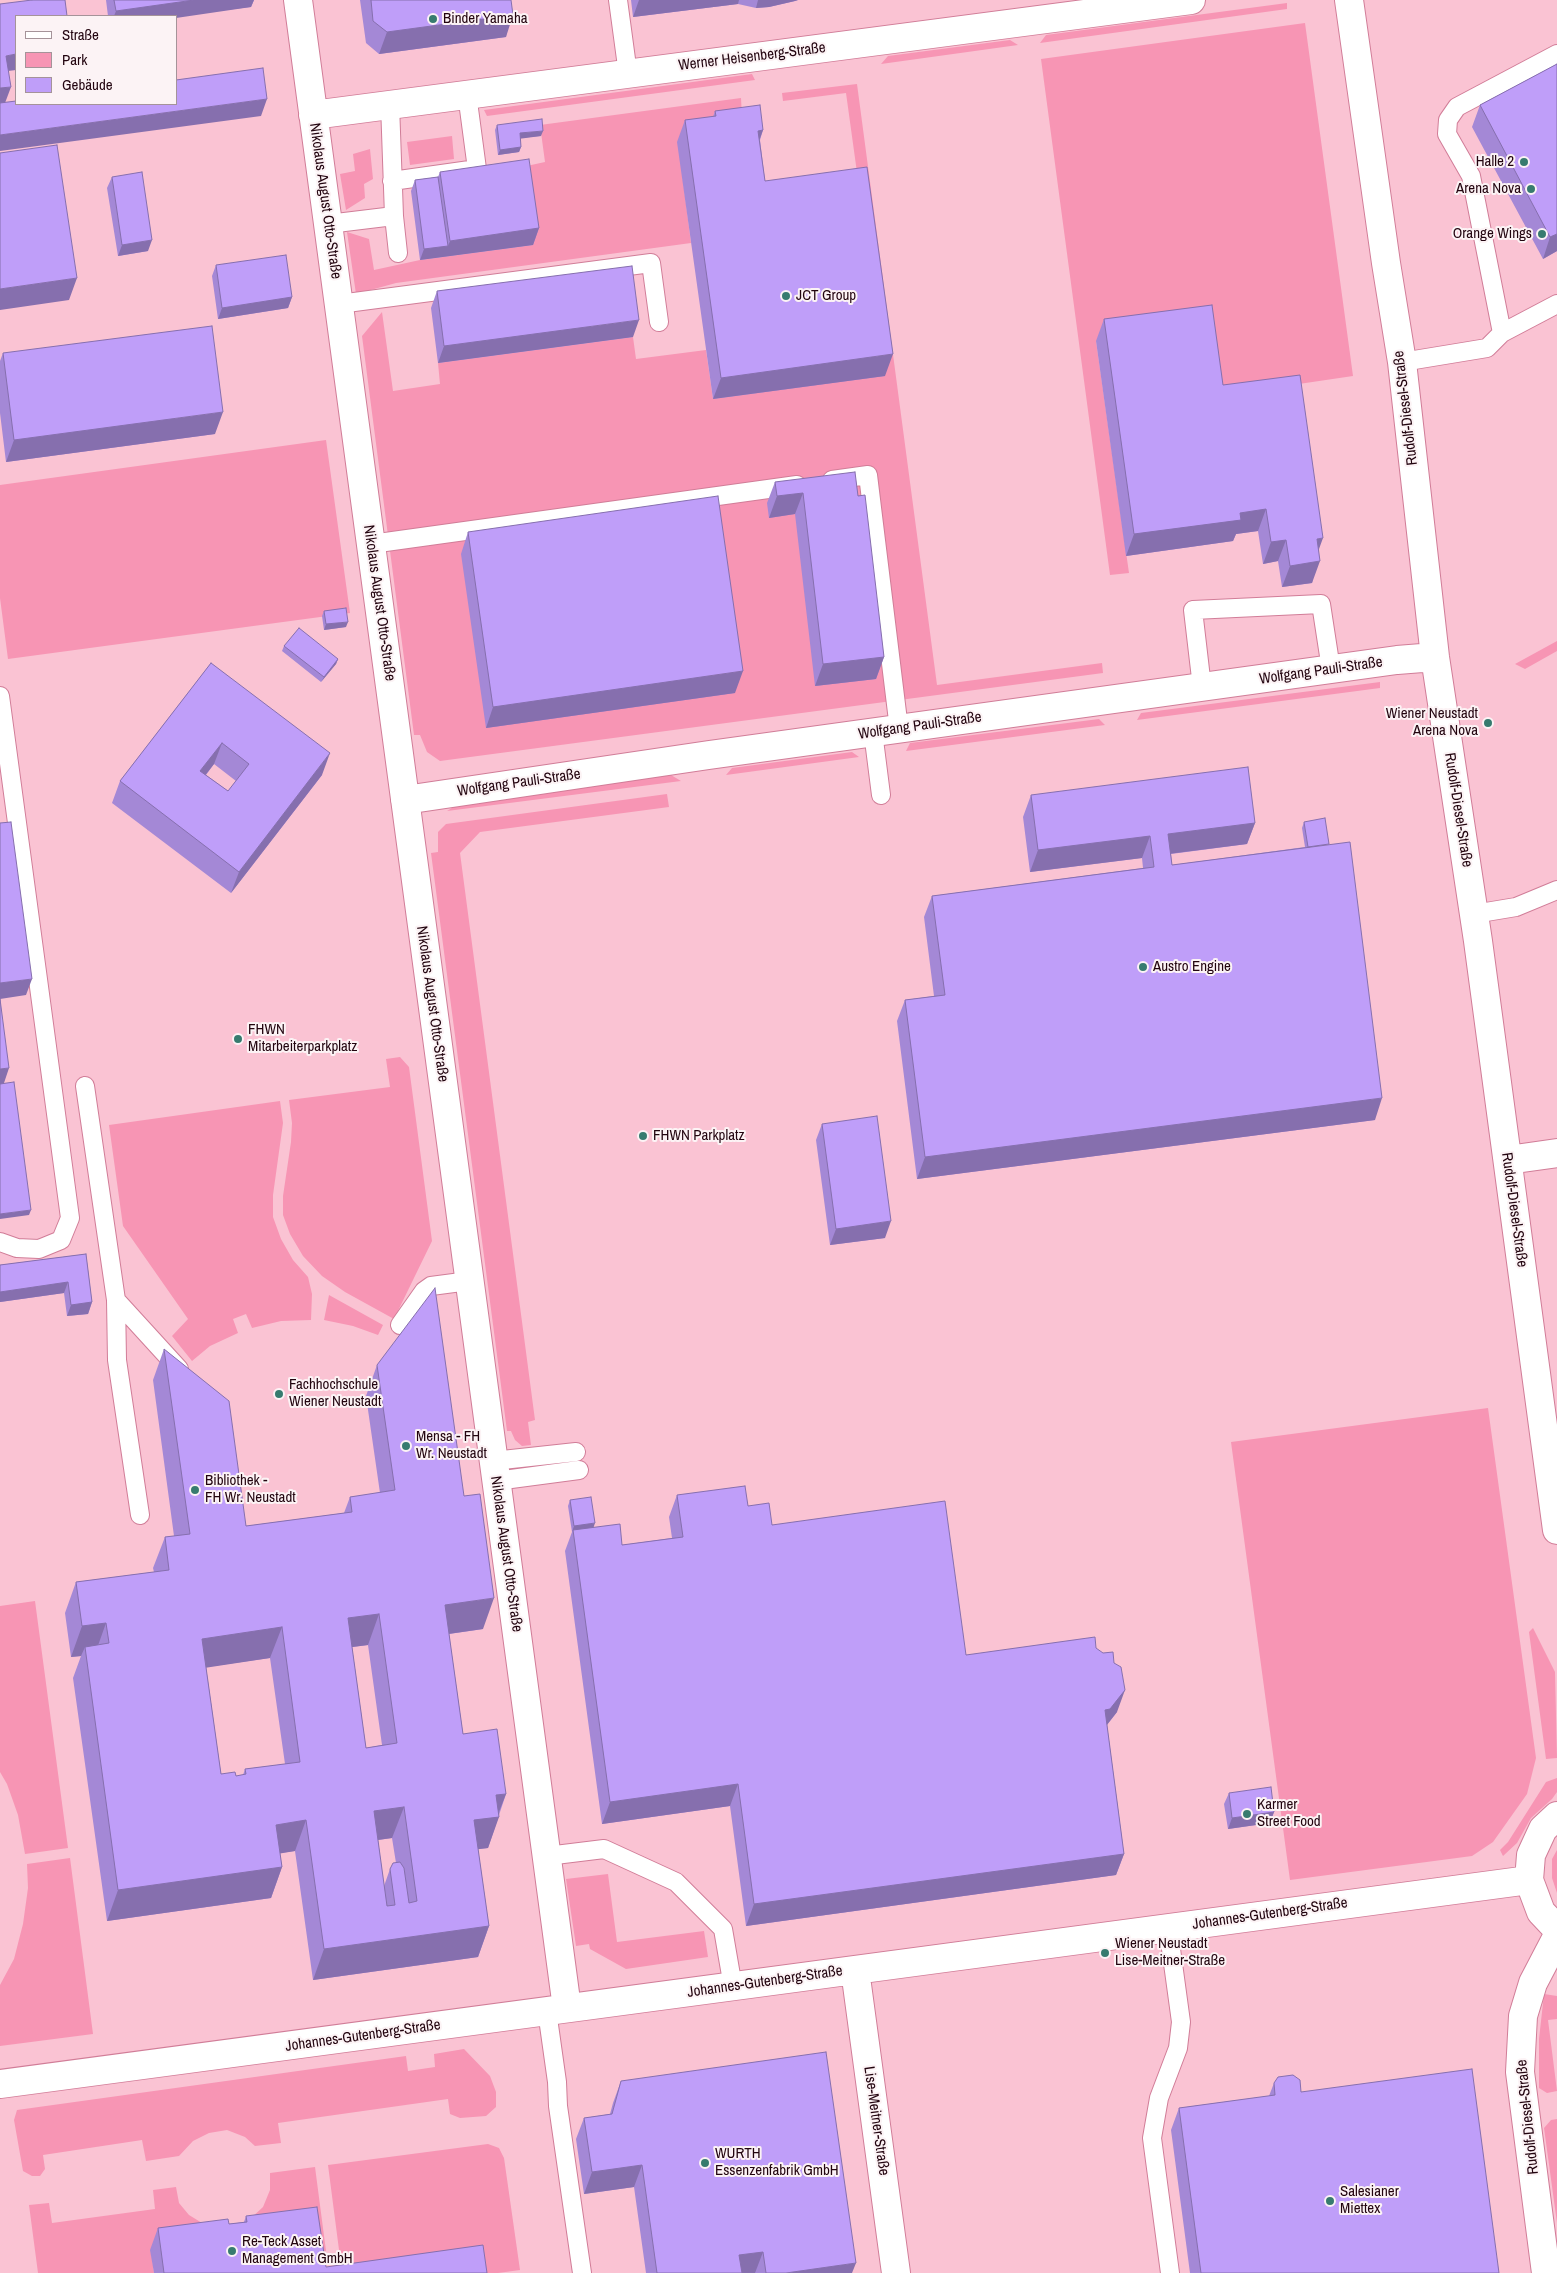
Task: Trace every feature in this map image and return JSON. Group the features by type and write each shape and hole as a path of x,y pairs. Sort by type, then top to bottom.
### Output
{"street":[{"name":"Nikolaus August Otto-Straße","path":"298,0 546,1856 557,2010"},
{"name":"Werner Heisenberg-Straße","path":"313,115 1154,2 1191,0"},
{"name":"Rudolf-Diesel-Straße","path":"1349,0 1402,362 1434,657 1474,914 1557,1530"},
{"name":"Wolfgang Pauli-Straße","path":"405,800 1331,669 1434,657"},
{"path":"1508,1160 1557,1153"},
{"path":"1557,1816 1543,1829 1530,1855 1529,1880 1541,1912 1557,1930"},
{"name":"Johannes-Gutenberg-Straße","path":"0,2084 1529,1880"},
{"name":"Rudolf-Diesel-Straße","path":"1546,2273 1520,2072 1523,2016 1533,1983 1557,1937"},
{"name":"Lise-Meitner-Straße","path":"855,1970 896,2273"}],"lane":[{"path":"618,0 628,74"},
{"path":"1502,333 1471,176 1447,134 1448,120 1457,107 1557,54"},
{"path":"392,181 477,169 467,94"},
{"path":"390,104 392,181 398,252"},
{"path":"328,224 394,216"},
{"path":"338,304 651,263 659,322"},
{"path":"1402,362 1487,348 1502,333 1557,304"},
{"path":"371,544 868,475 886,731 881,795"},
{"path":"1202,687 1192,610 1321,604 1331,669"},
{"path":"0,696 70,1218 61,1240 39,1248 17,1248 0,1242"},
{"path":"1474,914 1516,907 1557,890"},
{"path":"85,1086 116,1300 118,1360 140,1515"},
{"path":"400,1325 424,1291 431,1286 469,1280"},
{"path":"116,1300 190,1381"},
{"path":"495,1471 576,1452"},
{"path":"495,1471 579,1470"},
{"path":"546,1856 604,1848 676,1882 723,1928 733,1986"},
{"path":"1168,1927 1181,2022 1178,2048 1159,2098 1152,2138 1170,2273"},
{"path":"557,2010 558,2106 582,2273"}],"green space":[{"path":"1287,3 1287,9 1040,43 1046,35"},
{"path":"1305,23 1353,376 1292,385 1215,407 1096,341 1129,573 1110,575 1041,59"},
{"path":"1010,40 1018,45 881,64 888,56"},
{"path":"752,74 755,80 487,116 484,110"},
{"path":"857,84 937,685 1102,663 1103,673 440,761 427,752 420,735 414,735 362,336 382,312 393,391 440,384 438,363 633,337 636,359 706,350 713,399 885,375 846,93 783,101 782,93"},
{"path":"741,98 742,117 678,142 691,243 396,283 356,294 347,232 369,239 374,270 420,260 533,245 522,167 545,162 540,125"},
{"path":"452,136 454,159 410,165 407,142"},
{"path":"370,149 373,179 364,184 365,198 346,210 340,174 355,171 353,154"},
{"path":"326,440 350,613 8,659 0,598 0,485"},
{"path":"1557,641 1557,651 1525,669 1515,664"},
{"path":"1380,682 1380,688 1137,720 1141,713"},
{"path":"1099,719 1105,725 906,751 910,743"},
{"path":"852,752 859,757 726,775 732,768"},
{"path":"671,775 681,781 447,811 460,803"},
{"path":"667,794 669,807 480,832 460,853 535,1420 528,1422 531,1445 522,1446 515,1440 511,1431 507,1431 431,853 438,852 438,832 446,824"},
{"path":"400,1057 409,1067 432,1241 394,1319 345,1292 322,1276 303,1256 290,1234 283,1215 283,1196 291,1142 292,1123 289,1100 390,1087 386,1059"},
{"path":"280,1101 283,1123 273,1195 273,1217 281,1239 293,1260 308,1277 312,1294 311,1320 281,1321 252,1328 246,1314 233,1319 238,1333 210,1346 192,1361 172,1336 188,1319 123,1226 109,1125"},
{"path":"329,1295 383,1325 378,1335 353,1326 324,1320"},
{"path":"1488,1408 1536,1758 1527,1794 1493,1842 1472,1856 1290,1880 1231,1442"},
{"path":"35,1601 68,1848 25,1854 18,1815 7,1784 0,1772 0,1606"},
{"path":"1533,1628 1555,1672 1557,1758 1546,1759 1529,1632"},
{"path":"1557,1778 1557,1792 1531,1818 1517,1843 1503,1856 1500,1850 1508,1842 1546,1782"},
{"path":"1557,1850 1557,1893 1552,1878 1552,1859"},
{"path":"70,1858 93,2034 0,2046 0,1985 14,1959 23,1924 28,1888 27,1864"},
{"path":"608,1874 617,1942 704,1931 708,1957 626,1969 590,1949 589,1944 576,1946 566,1879"},
{"path":"1544,1994 1557,1996 1557,2019 1548,2020 1557,2091 1547,2093 1539,2088 1539,2039"},
{"path":"464,2049 490,2076 496,2092 496,2107 486,2116 460,2118 450,2114 448,2099 278,2123 281,2143 255,2146 245,2137 227,2130 209,2133 193,2141 179,2156 146,2161 142,2140 43,2155 45,2169 40,2176 32,2176 23,2171 14,2120 17,2110 406,2056 408,2071 435,2067 434,2054"},
{"path":"1557,2119 1557,2223 1544,2128 1551,2120"},
{"path":"488,2144 499,2148 504,2158 520,2270 498,2273 342,2273 328,2165"},
{"path":"315,2167 326,2251 313,2253 249,2220 263,2207 270,2190 270,2173"},
{"path":"176,2187 179,2203 189,2215 207,2226 151,2250 154,2273 38,2273 29,2205 49,2203 52,2223 155,2209 153,2190"}],"building":[{"path":"32,0 65,0 67,15 15,15 15,54 6,56 11,87 0,88 0,4"},
{"path":"114,0 194,0 116,11"},
{"path":"371,0 511,0 513,15 387,32 373,21"},
{"name":"Arena Nova","path":"1557,64 1557,234 1550,237 1480,105"},
{"path":"263,68 267,99 0,135 0,103 15,101 15,105 178,105 178,80"},
{"name":"JCT Group","path":"760,105 763,130 758,131 765,181 867,167 893,354 721,378 685,120 716,116 715,111"},
{"path":"542,119 543,131 520,133 521,147 500,150 497,125"},
{"path":"57,145 77,278 0,289 0,153"},
{"path":"529,159 539,228 450,241 440,172"},
{"path":"142,172 152,240 122,245 112,177"},
{"path":"438,177 448,246 424,249 415,180"},
{"path":"286,255 292,297 222,308 216,265"},
{"path":"632,266 639,320 444,346 437,291"},
{"path":"1212,305 1223,385 1300,375 1323,538 1317,539 1320,561 1290,566 1286,540 1271,542 1266,509 1240,513 1241,520 1134,534 1104,319"},
{"path":"212,326 223,412 14,440 3,353"},
{"path":"855,472 858,496 865,495 884,657 823,664 803,493 777,496 775,482"},
{"path":"718,496 743,671 493,707 468,532"},
{"path":"346,608 348,622 326,624 324,611"},
{"path":"299,628 338,659 324,677 284,646"},
{"path":"211,663 330,753 239,872 120,781","holes":["222,743 249,764 228,791 200,771"]},
{"name":"Austro Engine","path":"1248,767 1255,823 1168,834 1172,865 1350,842 1382,1098 925,1157 905,1000 945,995 932,896 1154,867 1150,836 1038,850 1031,795"},
{"path":"1325,818 1329,844 1308,847 1304,822"},
{"path":"11,822 32,979 0,983 0,823"},
{"path":"0,999 9,1068 0,1069"},
{"path":"14,1082 31,1210 0,1214 0,1084"},
{"path":"877,1116 891,1221 836,1229 822,1124"},
{"path":"86,1254 92,1302 71,1305 68,1282 0,1292 0,1265"},
{"name":"Fachhochschule Wiener Neustadt","path":"435,1288 464,1496 480,1494 494,1598 445,1605 463,1734 497,1729 506,1794 496,1795 499,1817 474,1820 489,1926 324,1949 306,1820 276,1825 282,1867 118,1890 85,1647 109,1643 106,1623 82,1626 76,1582 169,1570 165,1537 190,1534 164,1349 229,1401 246,1526 352,1512 350,1497 395,1490 377,1365","holes":["379,1614 397,1743 366,1748 348,1618","282,1627 300,1762 245,1769 246,1774 236,1776 235,1772 221,1774 202,1639","404,1807 417,1901 409,1903 404,1868 400,1862 393,1863 390,1869 395,1905 387,1906 374,1811"]},
{"path":"745,1486 748,1506 769,1503 772,1525 945,1501 966,1655 1095,1637 1096,1648 1103,1653 1113,1652 1114,1663 1121,1667 1125,1690 1110,1709 1105,1710 1124,1854 754,1904 738,1784 610,1802 573,1530 620,1524 622,1545 683,1537 677,1495"},
{"path":"591,1497 595,1523 574,1526 570,1500"},
{"path":"1271,1787 1274,1812 1232,1818 1229,1793"},
{"name":"WURTH Essenzenfabrik GmbH","path":"826,2052 856,2263 786,2273 766,2273 763,2252 739,2255 742,2273 657,2273 642,2165 592,2172 584,2118 612,2114 621,2081"},
{"name":"Salesianer Miettex","path":"1472,2069 1499,2273 1201,2273 1179,2108 1275,2095 1274,2083 1278,2077 1293,2075 1300,2080 1301,2092"},
{"path":"317,2207 326,2267 483,2245 487,2273 164,2273 158,2228 228,2219 229,2224 247,2222 246,2216"}],"place":[{"name":"Binder Yamaha","path":"433,19"},
{"name":"Halle 2","path":"1524,162"},
{"name":"Arena Nova","path":"1531,189"},
{"name":"Orange Wings","path":"1542,234"},
{"name":"JCT Group","path":"786,296"},
{"name":"Wiener Neustadt Arena Nova","path":"1488,723"},
{"name":"Austro Engine","path":"1143,967"},
{"name":"FHWN Mitarbeiterparkplatz","path":"238,1039"},
{"name":"FHWN Parkplatz","path":"643,1136"},
{"name":"Fachhochschule Wiener Neustadt","path":"279,1394"},
{"name":"Mensa - FH Wr. Neustadt","path":"406,1446"},
{"name":"Bibliothek - FH Wr. Neustadt","path":"195,1490"},
{"name":"Karmer Street Food","path":"1247,1814"},
{"name":"Wiener Neustadt Lise-Meitner-Straße","path":"1105,1953"},
{"name":"WURTH Essenzenfabrik GmbH","path":"705,2163"},
{"name":"Salesianer Miettex","path":"1330,2201"},
{"name":"Re-Teck Asset Management GmbH","path":"232,2251"}]}
